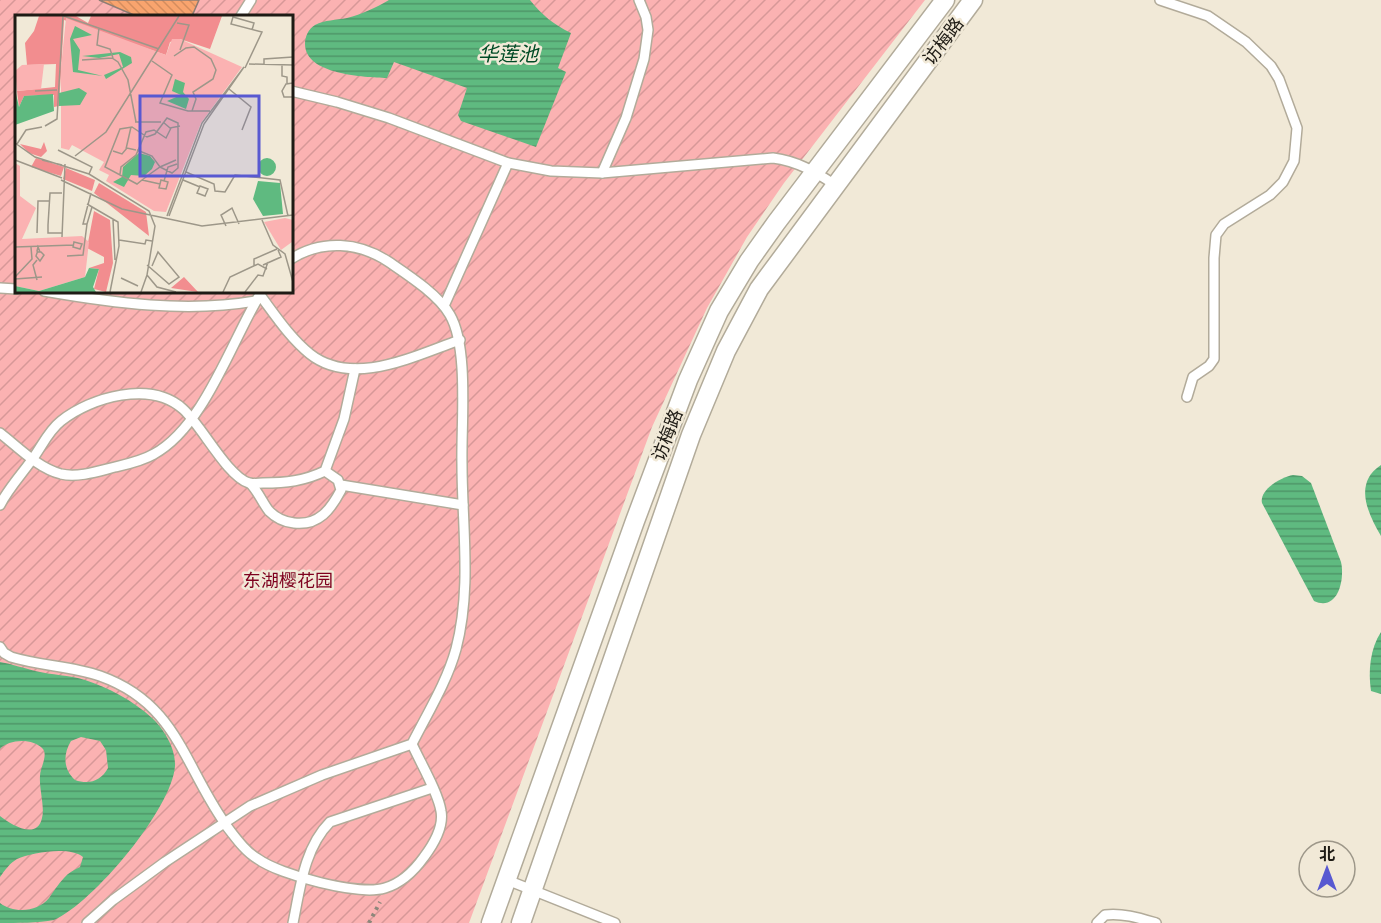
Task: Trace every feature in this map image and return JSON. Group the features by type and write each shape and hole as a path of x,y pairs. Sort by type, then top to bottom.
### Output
{"street":[{"name":"访梅路","path":"491,923 669,426 724,301 748,261 945,0"},
{"name":"访梅路","path":"521,923 692,435 726,351 759,290 973,0"},
{"path":"669,426 692,435"}],"lane":[{"path":"242,15 251,0"},
{"path":"602,173 626,118 644,59 648,30 646,17 639,0"},
{"path":"1160,0 1208,16 1246,42 1271,66 1279,79 1297,128 1294,161 1283,182 1270,195 1224,224 1216,235 1214,359 1209,366 1193,377 1187,397"},
{"path":"292,90 389,118 508,163 552,171 602,173 773,158 787,160 816,171 835,186"},
{"path":"444,306 508,163"},
{"path":"87,923 140,880 250,806 322,774 412,744 449,668 461,625 465,590 460,340 444,306 402,271 375,253 335,245 312,248 292,258"},
{"path":"0,288 15,289"},
{"path":"50,292 142,304 232,305 259,296"},
{"path":"259,296 292,336 313,356 334,365 355,369 382,365 460,340"},
{"path":"0,433 33,459 61,474 82,474 112,468 155,454 174,439 192,417 219,373 259,296"},
{"path":"250,483 304,480 325,471 344,419 355,369"},
{"path":"0,505 49,434 62,420 107,396 134,394 156,396 176,404 192,417 230,468 250,483 277,518 292,523 313,522 327,512 339,493 341,485"},
{"path":"325,471 335,476 341,485 463,505"},
{"path":"261,497 265,488 271,483"},
{"path":"0,647 11,657 98,675 136,692 159,714 174,734 203,789 224,822 255,858 278,870 342,887 367,890 384,888 400,882 420,863 440,828 441,812 412,744"},
{"path":"293,923 303,877 318,836 330,822 432,788"},
{"path":"507,880 615,923"},
{"path":"1097,923 1105,915 1114,914 1156,923"}],"green space":[{"name":"东湖樱花园","path":"0,0 925,0 784,183 747,237 707,308 652,427 469,923 0,923"}],"water":[{"name":"华莲池","path":"389,0 530,0 539,11 571,33 558,68 566,72 536,147 461,121 458,115 467,88 394,62 387,78 351,75 325,68 308,54 306,39 309,31 315,25 358,15"},
{"path":"1381,465 1381,536 1368,509 1365,490 1372,472"},
{"path":"1293,475 1302,476 1311,483 1341,562 1341,585 1329,602 1314,601 1262,503 1267,489 1277,481"},
{"path":"1381,632 1381,694 1371,691 1370,676 1372,653"},
{"path":"0,662 85,680 120,695 145,712 156,723 165,734 174,753 175,766 171,784 146,829 109,875 89,895 54,920 0,923 0,903 19,910 39,906 49,898 66,876 80,867 83,857 61,851 32,854 14,861 0,877 0,816 23,829 35,829 39,825 43,814 40,776 45,755 39,745 21,741 9,743 0,749","holes":["81,737 100,741 106,750 108,768 94,781 75,780 66,766 67,751 71,741"]}],"building":[{"path":"99,0 199,0 192,15 134,15"}]}
